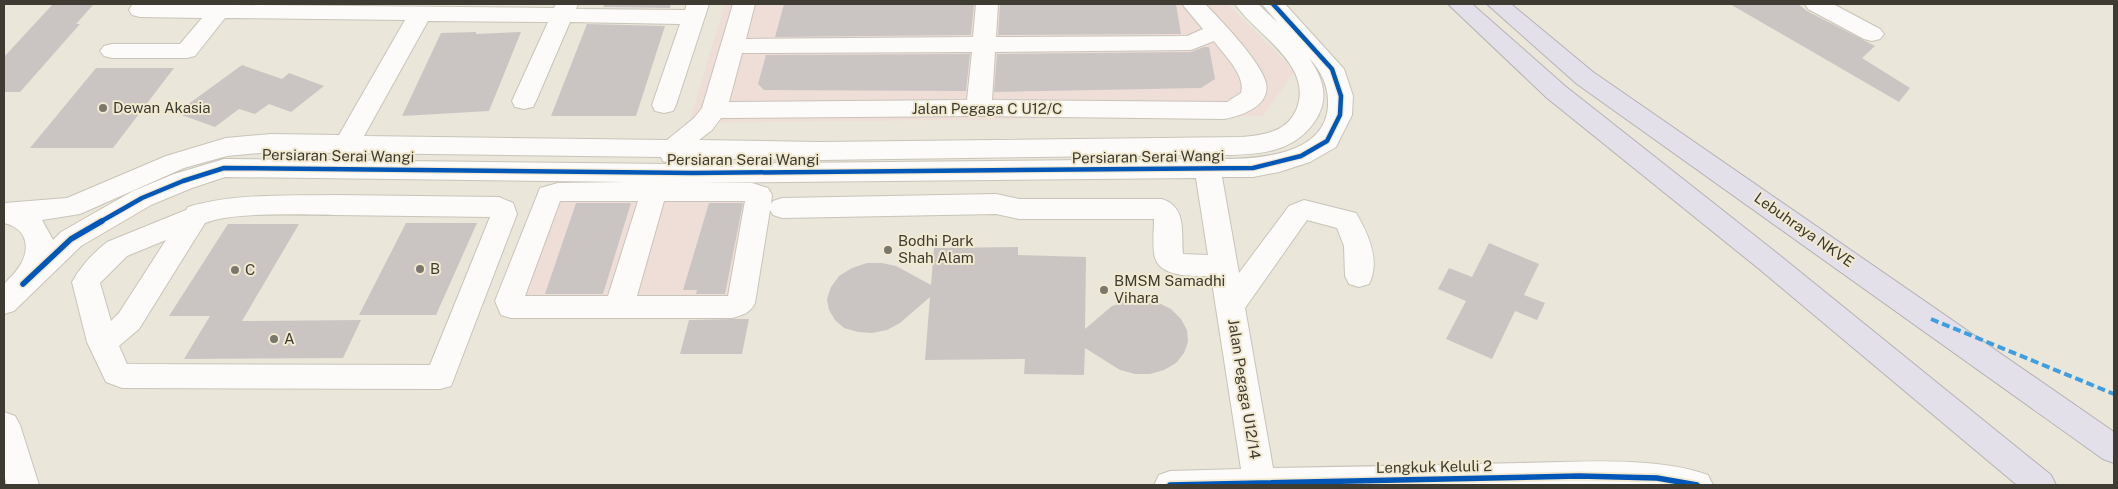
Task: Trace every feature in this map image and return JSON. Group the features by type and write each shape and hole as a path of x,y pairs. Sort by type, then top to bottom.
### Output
{"highway":[{"path":"1459,4 1556,92 1768,261 2040,485"},
{"name":"Lebuhraya NKVE","path":"1498,4 1585,78 1923,313 2114,449"}],"street":[{"path":"619,308 660,183 674,148 703,124 714,110 744,4"},
{"path":"979,108 987,4"},
{"path":"732,46 1191,43 1217,31 1193,4"},
{"name":"Persiaran Serai Wangi","path":"23,284 71,239 142,198 224,168 630,172 660,183 692,173 1207,158 1242,146 1268,142 1290,135 1303,121 1310,109 1313,92 1306,70 1246,4"},
{"name":"Persiaran Serai Wangi","path":"6,214 70,207 175,162 226,148 271,143 1207,158 1253,168 1301,156 1327,141 1340,115 1341,96 1332,69 1273,4"},
{"path":"1816,4 1872,34"},
{"path":"143,7 219,11 288,8 420,14 564,10 696,10 664,105"},
{"path":"524,101 564,10"},
{"path":"112,51 187,51 219,11"},
{"path":"346,145 420,14"},
{"name":"Jalan Pegaga C U12/C","path":"714,110 979,108 1224,111 1236,109 1246,103 1253,92 1254,82 1247,69 1217,31"},
{"name":"Jalan Pegaga U12/14","path":"1207,158 1259,483"},
{"path":"336,205 356,169"},
{"path":"369,206 389,169"},
{"path":"660,183 752,192 759,195 743,299 737,306 511,308 509,301 549,195 558,192 660,183"},
{"path":"782,208 996,204 1019,209 1158,208 1167,214 1169,258 1171,262 1180,265 1224,265"},
{"path":"336,205 499,208 504,210 497,233 440,376 122,376 117,373 102,342 86,282 94,269 117,249 197,214 211,210 236,207 336,205"},
{"path":"1230,304 1298,213 1304,210 1346,220 1356,235 1360,260 1359,276"},
{"path":"4,303 23,284 36,264 40,246 37,232 26,220 6,214"},
{"path":"102,342 118,332 128,321 197,214"},
{"path":"4,425 23,485"},
{"name":"Lengkuk Keluli 2","path":"1170,485 1579,476 1657,478 1698,485"}],"shaded area":[{"path":"725,4 1228,4 1295,71 1263,116 689,123"},
{"path":"753,195 738,298 514,302 554,197"}],"building":[{"path":"53,4 94,4 76,24 80,24 20,92 4,92 4,57"},
{"path":"605,4 671,4 670,8 603,7"},
{"path":"784,4 974,4 971,35 775,37"},
{"path":"1000,4 1176,4 1181,34 998,35"},
{"path":"1730,4 1798,4 1807,11 1875,46 1862,58 1910,88 1899,102"},
{"path":"587,24 665,26 636,116 551,116"},
{"path":"476,32 476,34 521,32 489,111 402,116 441,33"},
{"path":"1209,47 1215,79 1201,88 994,92 997,54 1191,52"},
{"path":"970,54 966,91 764,90 758,84 766,55"},
{"path":"242,65 282,79 289,73 324,86 291,112 269,104 255,114 239,109 215,127 176,113"},
{"name":"Dewan Akasia","path":"96,68 174,68 113,148 30,148"},
{"path":"576,203 631,203 603,294 545,294"},
{"path":"709,203 743,203 725,294 696,294 697,290 683,290"},
{"name":"B","path":"406,223 477,223 436,315 359,315"},
{"path":"228,224 299,224 242,321 361,320 343,358 184,359 210,316 169,316"},
{"path":"1489,243 1539,264 1524,295 1545,303 1537,320 1515,311 1492,359 1446,339 1466,301 1438,289 1449,268 1472,277"},
{"path":"1018,247 1018,255 1086,257 1085,329 1112,306 1126,301 1141,299 1157,302 1171,309 1181,319 1187,330 1188,342 1184,353 1176,363 1164,370 1150,374 1135,374 1120,370 1085,348 1084,375 1024,374 1025,359 925,360 930,297 900,323 887,330 872,333 844,328 835,320 829,310 827,299 831,287 839,276 852,268 867,263 882,263 896,266 931,285 934,248"},
{"path":"749,319 742,354 680,354 689,320"}],"marked path":[{"path":"1931,319 2114,394"}],"cycle path":[{"path":"23,284 71,239 142,198 183,181 224,168 693,173 1253,168 1279,163 1301,156 1327,141 1340,115 1341,96 1332,69 1273,4"},
{"path":"1170,485 1579,476 1657,478 1697,485"}],"place":[{"name":"Dewan Akasia","path":"103,108"},
{"name":"Bodhi Park Shah Alam","path":"888,250"},
{"name":"B","path":"420,269"},
{"name":"C","path":"235,270"},
{"name":"BMSM Samadhi Vihara","path":"1104,290"},
{"name":"A","path":"274,339"}]}
